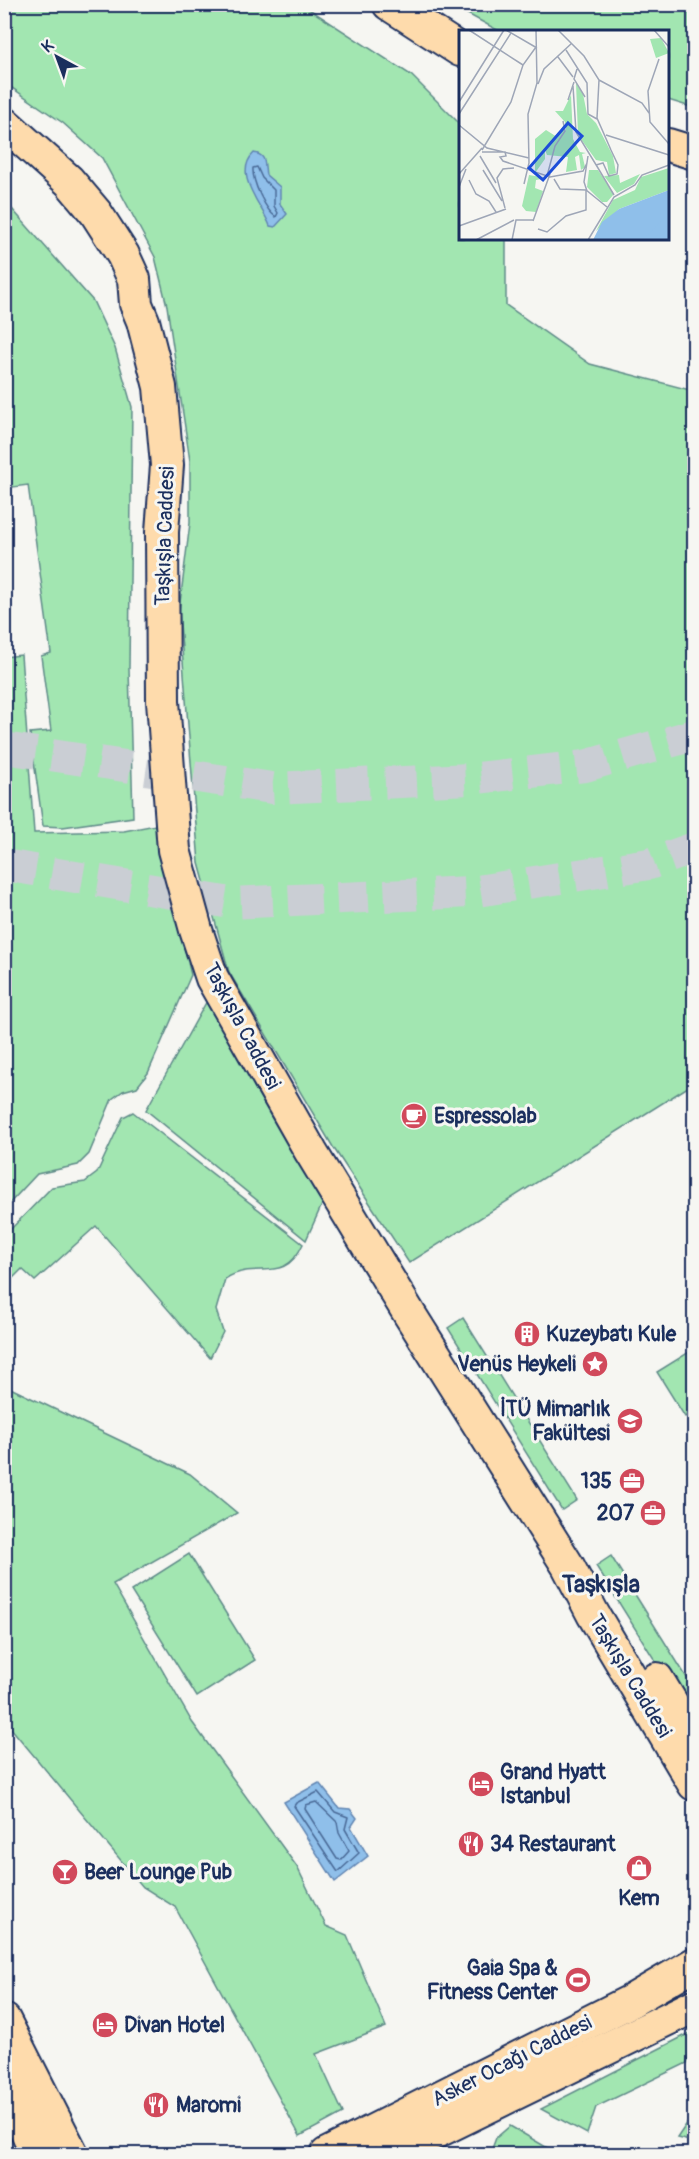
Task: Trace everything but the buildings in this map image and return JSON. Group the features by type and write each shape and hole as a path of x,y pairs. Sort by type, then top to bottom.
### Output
{"main road":[{"path":"389,4 459,49"},
{"name":"Taşkışla Caddesi","path":"4,123 69,181 96,213 127,263 134,279 136,304 143,321 160,387 168,465 162,532 163,701 174,850 212,978 305,1142 410,1315 568,1566 593,1614 694,1784"},
{"path":"669,145 694,153"},
{"name":"Taşkışla Caddesi","path":"4,150 23,164 65,208 113,279 136,304"},
{"name":"Taşkışla Caddesi","path":"568,1566 598,1594 626,1630 694,1740"},
{"path":"631,2001 694,1953"},
{"name":"Asker Ocağı Caddesi","path":"327,2154 631,2001 694,1964"},
{"name":"Asker Ocağı Caddesi","path":"391,2154 593,2058 694,2006"},
{"path":"4,2020 72,2148"},
{"path":"433,2154 506,2116 593,2058"},
{"path":"4,2080 37,2154"}],"green space":[{"path":"5,5 303,5 411,75 459,123 459,240 506,240 506,305 590,364 694,391 694,1031 688,1087 409,1263 333,1147 229,972 199,863 179,611 190,523 190,461 167,306 155,257 102,158 63,123 5,83"},
{"path":"451,5 694,5 694,108 669,100 669,30 497,30"},
{"path":"5,201 93,301 115,348 132,407 129,668 133,817 63,827 43,826 30,733 51,731 41,656 51,653 28,485 5,488"},
{"path":"21,655 34,833 124,831 155,825 191,975 148,1073 137,1087 123,1091 112,1099 89,1154 78,1165 37,1174 5,1208 4,657"},
{"path":"208,999 324,1200 306,1240 146,1110"},
{"path":"133,1112 303,1244 287,1265 269,1270 237,1273 225,1279 216,1310 223,1332 210,1358 96,1226 35,1281 22,1269 5,1286 5,1235 52,1187 85,1182 97,1173 123,1117"},
{"path":"463,1318 577,1500 562,1510 448,1328"},
{"path":"694,1349 694,1411 685,1417 657,1372"},
{"path":"4,1385 190,1474 237,1513 113,1584 192,1722 297,1867 326,1926 347,1935 386,2027 316,2054 343,2113 300,2136 175,1907 143,1887 5,1721"},
{"path":"189,1554 255,1660 197,1697 131,1591"},
{"path":"611,1556 694,1689 694,1723 596,1566"},
{"path":"694,2031 687,2063 596,2107 587,2134 541,2109"},
{"path":"694,2113 694,2142 677,2138"},
{"path":"510,2126 558,2154 490,2154 496,2138"}],"water":[{"path":"254,153 263,158 266,175 280,187 280,204 287,214 275,227 270,226 247,180 248,161"},
{"path":"319,1783 339,1808 350,1809 357,1818 351,1827 368,1856 335,1882 284,1802"}],"tunnel":[{"path":"4,748 272,788 469,779 585,766 694,735"},
{"path":"4,865 231,903 471,892 649,864 694,848"}],"place":[{"name":"Espressolab","path":"414,1116"},
{"name":"Kuzeybatı Kule","path":"527,1334"},
{"name":"Venüs Heykeli","path":"595,1364"},
{"name":"İTÜ Mimarlık Fakültesi","path":"630,1421"},
{"name":"135","path":"632,1481"},
{"name":"207","path":"653,1513"},
{"name":"Grand Hyatt Istanbul","path":"481,1784"},
{"name":"34 Restaurant","path":"471,1844"},
{"name":"Kem","path":"639,1868"},
{"name":"Beer Lounge Pub","path":"65,1872"},
{"name":"Gaia Spa & Fitness Center","path":"578,1980"},
{"name":"Divan Hotel","path":"105,2025"},
{"name":"Maromi","path":"156,2105"}],"district":[{"name":"Taşkışla","path":"601,1584"}]}
